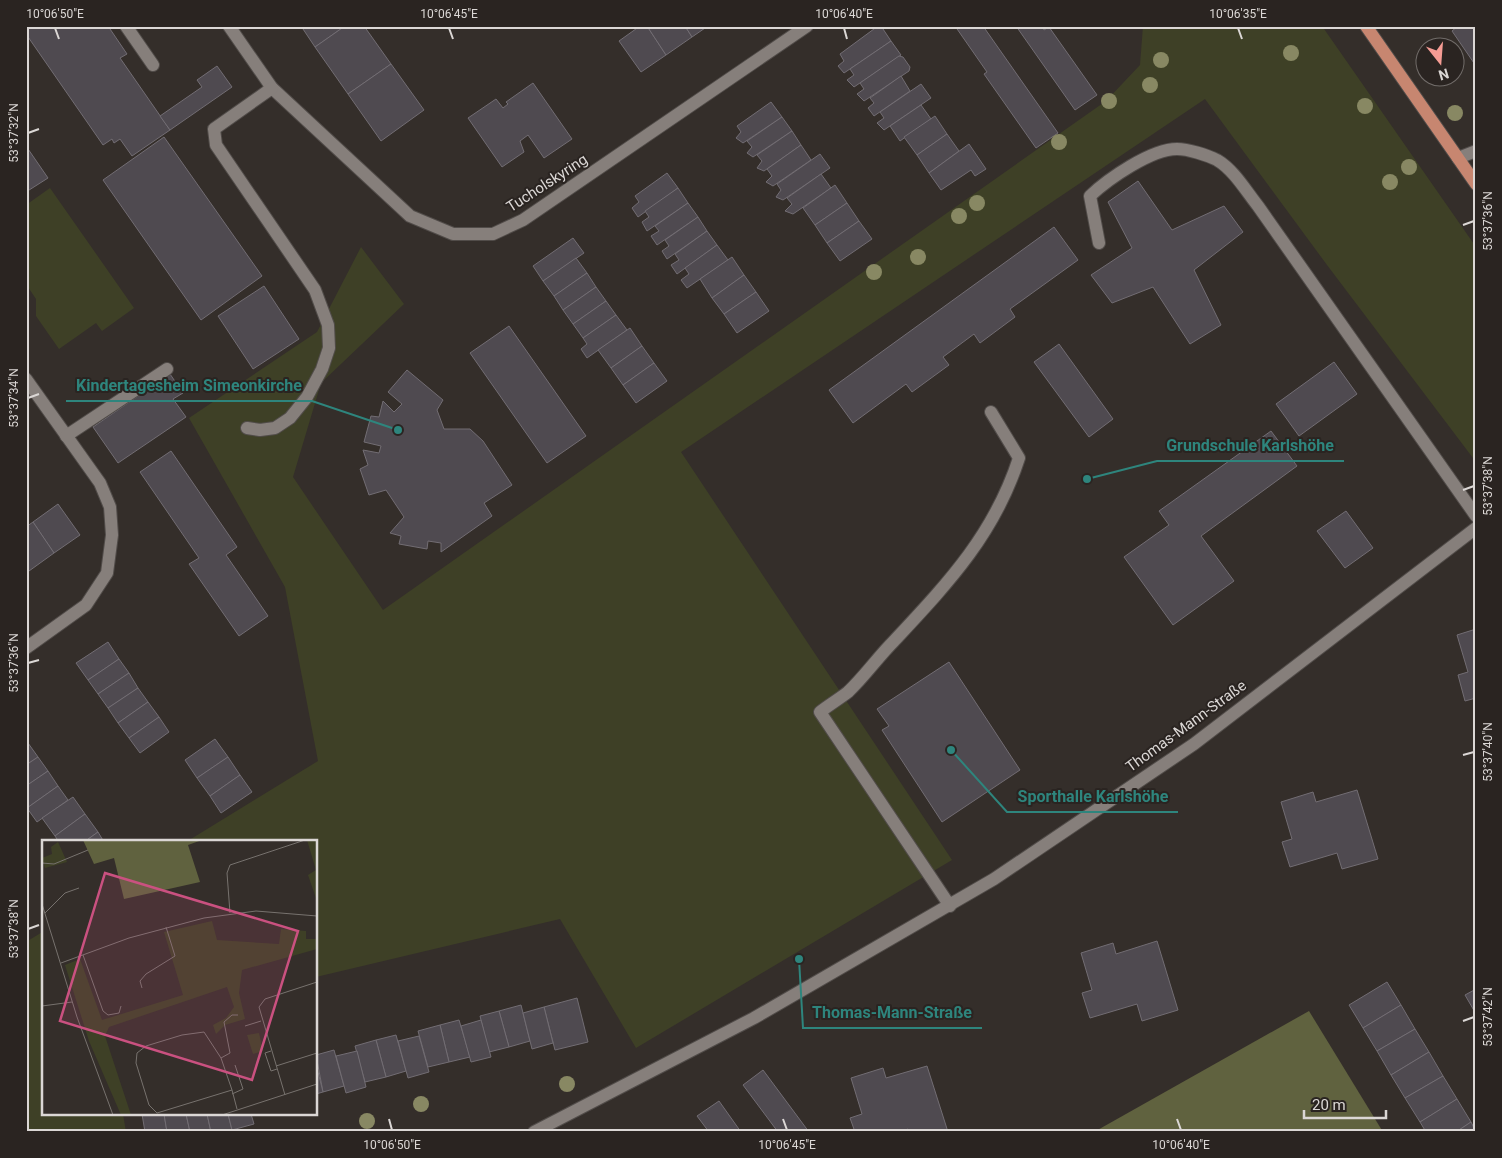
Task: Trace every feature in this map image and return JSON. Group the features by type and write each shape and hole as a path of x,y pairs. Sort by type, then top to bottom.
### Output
{"main road":[{"path":"1366,26 1476,184"}],"street":[{"path":"126,26 154,65"},
{"name":"Tucholskyring","path":"229,26 272,88 410,216 453,234 493,234 523,220 807,26"},
{"path":"247,428 260,430 275,428 290,418 307,397 322,369 329,348 328,325 315,290 216,145 214,129 272,88"},
{"path":"1099,243 1090,196 1100,186 1155,154 1176,149 1218,160 1231,171 1258,206 1476,516"},
{"path":"1458,158 1476,152"},
{"path":"66,436 167,369"},
{"path":"26,379 100,483 110,507 112,535 107,573 86,605 26,648"},
{"path":"950,906 820,712 848,691 924,609 964,563 992,520 1009,490 1019,458 991,412"},
{"name":"Thomas-Mann-Straße","path":"534,1132 754,1018 994,879 1194,744 1476,528"}],"green space":[{"path":"1143,26 1322,26 1476,247 1476,462 1327,265 1205,99 681,452 952,860 636,1048 560,919 318,977 318,840 189,840 318,761 285,587 189,418 317,332 361,247 404,304 321,383 293,477 383,610 1106,101 1140,65"},
{"path":"50,188 134,308 102,331 96,323 59,349 36,316 36,299 26,284 26,205"},
{"path":"42,932 42,1116 123,1116 126,1132 26,1132 26,942"},
{"path":"1309,1011 1383,1132 1094,1132"}],"building":[{"path":"26,26 108,26 127,54 120,58 170,130 132,156 120,139 114,143 112,139 103,145 26,34"},
{"path":"301,26 345,26 315,47"},
{"path":"345,26 364,26 391,64 348,94 315,47"},
{"path":"640,26 647,26 666,55 641,72 619,41"},
{"path":"647,26 685,26 692,37 666,55"},
{"path":"685,26 708,26 692,37"},
{"path":"878,26 881,26 891,41 844,73 838,66 844,61 840,54"},
{"path":"955,26 983,26 1058,133 1036,148 984,74 987,72"},
{"path":"1016,26 1042,26 1044,30 1049,27 1097,95 1075,110"},
{"path":"1458,26 1476,26 1476,66 1464,48 1464,38 1457,38 1452,31"},
{"path":"891,41 901,55 854,87 847,80 854,75 850,69"},
{"path":"899,56 903,57 910,67 909,71 864,101 857,94 864,89 860,83"},
{"path":"391,64 424,110 381,141 348,94"},
{"path":"217,66 232,87 170,130 160,116 202,87 197,80"},
{"path":"901,76 910,91 874,116 868,108 874,103 870,98"},
{"path":"533,83 572,139 544,158 528,135 520,141 524,152 502,167 468,118 496,99 503,108 508,104 506,102"},
{"path":"921,84 931,98 884,130 877,123 884,118 880,112"},
{"path":"771,102 782,117 743,143 736,138 741,132 737,126"},
{"path":"921,105 931,119 900,141 890,126"},
{"path":"935,116 947,134 917,155 904,137"},
{"path":"782,117 792,131 753,157 747,153 752,147 747,141"},
{"path":"792,131 801,145 764,171 757,168 762,161 757,155"},
{"path":"947,134 959,151 929,173 917,155"},
{"path":"164,137 262,276 201,320 103,180"},
{"path":"969,144 986,169 975,176 971,170 941,190 929,173"},
{"path":"801,145 811,160 773,186 766,182 772,176 767,169"},
{"path":"26,146 48,178 26,192"},
{"path":"820,154 830,168 783,200 776,197 781,190 777,184"},
{"path":"667,173 678,188 638,217 632,208 639,202 635,196"},
{"path":"821,174 831,188 793,214 785,211 792,204 787,198"},
{"path":"1138,181 1172,230 1224,206 1243,232 1194,270 1221,325 1190,344 1153,287 1112,303 1091,275 1132,248 1108,202"},
{"path":"835,185 847,203 815,225 803,208"},
{"path":"678,188 688,203 647,231 642,222 649,217 645,211"},
{"path":"688,203 698,217 657,245 651,236 659,231 655,226"},
{"path":"847,203 859,221 827,243 815,225"},
{"path":"698,217 707,231 667,259 662,251 669,246 665,240"},
{"path":"859,221 872,239 840,261 827,243"},
{"path":"1054,227 1078,260 1010,309 1015,317 980,343 974,334 943,357 949,365 912,392 906,384 853,423 829,390"},
{"path":"707,231 717,245 677,274 671,265 679,260 675,254"},
{"path":"573,238 584,253 543,281 533,266"},
{"path":"717,245 728,260 687,288 681,280 689,274 685,268"},
{"path":"732,257 744,275 712,298 700,279"},
{"path":"576,258 587,273 554,296 543,281"},
{"path":"587,273 596,287 563,310 554,296"},
{"path":"744,275 756,292 724,314 712,298"},
{"path":"264,286 299,339 253,369 218,316"},
{"path":"596,287 606,301 573,324 563,310"},
{"path":"756,292 769,311 737,333 724,314"},
{"path":"606,301 616,315 583,338 573,324"},
{"path":"616,315 627,330 587,358 581,349 587,344 583,338"},
{"path":"509,326 586,436 547,463 470,353"},
{"path":"630,328 642,346 611,368 598,350"},
{"path":"1059,344 1113,419 1089,437 1034,362"},
{"path":"642,346 654,363 623,385 611,368"},
{"path":"1334,362 1357,394 1299,436 1276,404"},
{"path":"654,363 667,381 636,403 623,385"},
{"path":"407,370 443,400 437,410 444,429 470,429 483,441 512,485 484,503 492,516 441,552 441,543 428,541 427,549 399,544 401,536 390,533 404,517 386,490 369,495 360,469 368,465 363,450 379,453 381,446 364,442 371,416 379,417 383,401 394,412 402,404 388,392"},
{"path":"170,374 183,393 173,399 186,417 118,463 93,427"},
{"path":"1271,431 1297,466 1201,536 1234,581 1173,625 1124,557 1169,525 1159,511"},
{"path":"171,451 237,547 226,555 268,616 239,636 189,564 199,558 140,472"},
{"path":"58,504 80,535 54,553 33,522"},
{"path":"1346,511 1373,548 1345,568 1317,531"},
{"path":"33,522 54,553 29,571 26,567 26,527"},
{"path":"1476,629 1476,698 1465,701 1458,675 1468,672 1457,635"},
{"path":"108,642 119,659 88,680 76,663"},
{"path":"119,659 129,673 98,694 88,680"},
{"path":"949,662 1020,770 942,822 882,730 889,726 877,709"},
{"path":"129,673 138,688 108,708 98,694"},
{"path":"138,688 148,702 118,723 108,708"},
{"path":"148,702 159,717 129,738 118,723"},
{"path":"159,717 169,732 140,753 129,738"},
{"path":"215,739 228,757 197,778 185,760"},
{"path":"28,743 38,757 26,765 26,744"},
{"path":"38,757 48,771 26,786 26,765"},
{"path":"228,757 240,775 210,796 197,778"},
{"path":"48,771 58,786 27,808 26,786"},
{"path":"240,775 252,792 221,813 210,796"},
{"path":"58,786 68,800 37,822 27,808"},
{"path":"1357,790 1378,859 1342,869 1337,853 1290,867 1282,842 1292,839 1281,802 1313,792 1316,802"},
{"path":"73,797 85,814 55,836 42,818"},
{"path":"85,814 98,832 87,840 58,840 55,836"},
{"path":"98,832 103,840 87,840"},
{"path":"1157,941 1178,1010 1142,1021 1137,1004 1090,1018 1082,993 1092,990 1081,953 1113,943 1116,954"},
{"path":"1387,982 1401,1005 1363,1028 1349,1005"},
{"path":"1476,989 1476,1014 1465,995"},
{"path":"577,998 588,1042 555,1050 544,1007"},
{"path":"521,1005 530,1041 509,1047 499,1011"},
{"path":"1401,1005 1415,1029 1377,1051 1363,1028"},
{"path":"544,1007 553,1043 532,1049 523,1013"},
{"path":"499,1011 509,1047 489,1052 480,1016"},
{"path":"459,1020 470,1057 449,1062 440,1025"},
{"path":"481,1020 491,1057 471,1062 461,1026"},
{"path":"440,1025 449,1062 428,1067 418,1031"},
{"path":"1415,1029 1429,1052 1391,1075 1377,1051"},
{"path":"396,1035 406,1071 386,1077 376,1040"},
{"path":"419,1036 429,1072 408,1078 398,1041"},
{"path":"376,1040 386,1077 365,1082 355,1046"},
{"path":"334,1050 344,1086 323,1092 318,1054"},
{"path":"357,1051 366,1087 346,1093 336,1056"},
{"path":"1429,1052 1443,1076 1405,1098 1391,1075"},
{"path":"927,1066 948,1132 909,1132 908,1129 899,1132 855,1132 850,1118 862,1114 851,1078 883,1068 886,1078"},
{"path":"763,1070 809,1132 778,1132 743,1085"},
{"path":"318,1072 323,1092 318,1093"},
{"path":"1443,1076 1457,1099 1420,1122 1405,1098"},
{"path":"1457,1099 1471,1122 1456,1132 1426,1132 1420,1122"},
{"path":"719,1101 741,1132 709,1132 697,1116"},
{"path":"142,1116 164,1116 167,1132 145,1132"},
{"path":"164,1116 186,1116 190,1132 167,1132"},
{"path":"186,1116 207,1116 211,1132 190,1132"},
{"path":"207,1116 228,1116 232,1130 211,1132"},
{"path":"228,1116 252,1116 254,1124 232,1130"},
{"path":"1471,1122 1476,1132 1456,1132"}],"place":[{"name":"Kindertagesheim Simeonkirche","path":"398,430"},
{"name":"Grundschule Karlshöhe","path":"1087,479"},
{"name":"Sporthalle Karlshöhe","path":"951,750"},
{"name":"Thomas-Mann-Straße","path":"799,959"}]}
